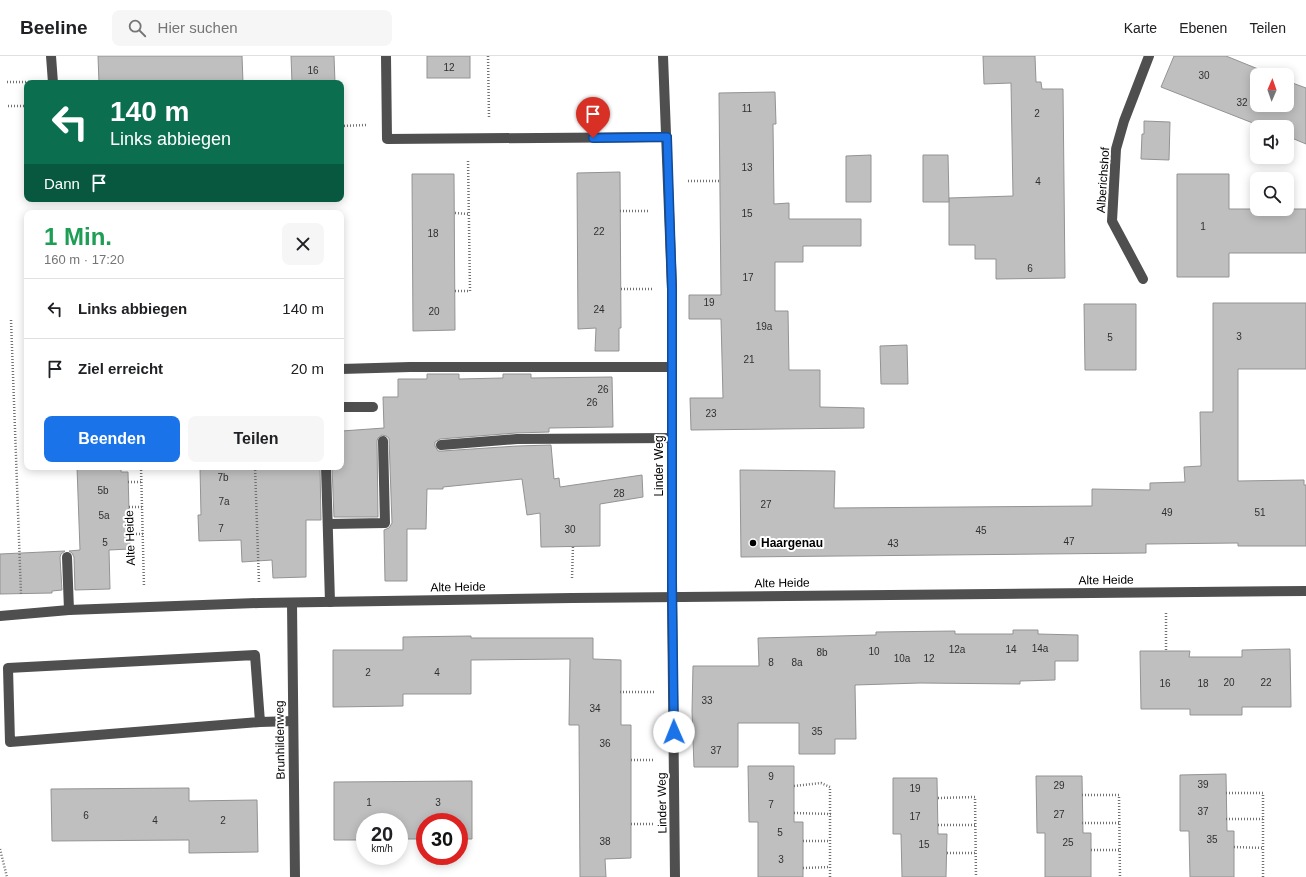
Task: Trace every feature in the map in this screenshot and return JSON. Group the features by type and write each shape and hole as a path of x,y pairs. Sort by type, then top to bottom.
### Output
{"street":[{"path":"51,56 55,80"},
{"path":"386,56 387,139 667,137"},
{"name":"Linder Weg","path":"663,56 672,289 672,597 675,877"},
{"name":"Alberichshof","path":"1144,279 1112,221 1116,150 1124,121 1149,56"},
{"path":"344,369 410,367 672,368"},
{"path":"344,406 373,407"},
{"path":"441,445 517,439 672,438"},
{"path":"328,524 385,523 383,441"},
{"path":"326,470 330,602"},
{"path":"67,557 69,610"},
{"name":"Alte Heide","path":"0,616 69,610 259,603 572,598 1306,591"},
{"name":"Brunhildenweg","path":"292,603 295,877"},
{"path":"260,722 255,655 8,668 10,742 260,722 293,721"}],"path":[{"path":"488,56 489,138"},
{"path":"7,82 24,82"},
{"path":"8,106 24,106"},
{"path":"344,126 386,124"},
{"path":"455,291 470,291 468,138"},
{"path":"669,181 720,181"},
{"path":"620,211 670,212"},
{"path":"455,213 469,214"},
{"path":"621,289 672,289"},
{"path":"11,320 22,614"},
{"name":"Alte Heide","path":"141,470 145,608"},
{"path":"255,470 259,603"},
{"path":"128,482 141,482"},
{"path":"129,507 142,507"},
{"path":"130,534 143,534"},
{"path":"572,598 573,546"},
{"path":"1166,592 1166,650"},
{"path":"620,692 674,692"},
{"path":"794,786 820,783 830,787 830,877"},
{"path":"1226,793 1263,793 1263,877"},
{"path":"1082,795 1119,795 1120,877"},
{"path":"938,798 974,797 976,877"},
{"path":"794,813 831,814"},
{"path":"1226,819 1264,819"},
{"path":"1082,824 1119,823"},
{"path":"938,825 975,825"},
{"path":"803,841 830,841"},
{"path":"1234,848 1264,848"},
{"path":"0,849 7,877"},
{"path":"1091,850 1120,850"},
{"path":"946,853 976,853"},
{"path":"803,868 830,867"}],"building":[{"path":"98,56 242,56 243,80 99,80"},
{"path":"291,56 334,56 335,80 292,80"},
{"path":"427,56 470,56 470,78 427,78"},
{"path":"983,56 1035,56 1036,82 1041,82 1042,89 1063,89 1065,278 996,279 996,259 975,259 975,245 949,245 949,198 1013,196 1011,83 984,84"},
{"path":"1174,56 1226,56 1256,68 1250,68 1250,112 1294,112 1294,84 1306,88 1306,144 1294,139 1294,120 1250,120 1250,122 1161,87"},
{"path":"775,92 776,124 773,124 774,204 789,203 789,219 861,219 861,246 803,246 803,262 775,262 775,311 788,311 789,370 820,370 820,407 864,408 864,428 691,430 690,398 723,398 721,319 689,319 689,295 721,295 719,93"},
{"path":"1144,121 1170,122 1169,160 1141,159"},
{"path":"871,155 871,202 846,202 846,156"},
{"path":"923,155 948,155 949,202 923,202"},
{"path":"620,172 621,328 619,328 619,351 595,351 596,328 578,329 577,173"},
{"path":"412,174 454,174 455,330 413,331"},
{"path":"1177,174 1229,174 1229,209 1250,209 1250,216 1294,216 1294,209 1306,209 1306,253 1229,253 1229,277 1177,277"},
{"path":"1213,303 1306,303 1306,369 1238,369 1238,481 1304,480 1304,485 1306,485 1306,546 1238,546 1238,543 1146,544 1146,553 741,557 740,470 835,471 834,508 1092,506 1092,489 1150,490 1150,483 1185,482 1184,467 1201,466 1200,412 1213,412"},
{"path":"1084,304 1136,304 1136,370 1085,370"},
{"path":"907,345 908,384 881,384 880,346"},
{"path":"427,374 459,374 459,379 503,378 503,374 531,374 531,378 612,377 613,427 549,428 549,432 440,439 435,442 435,446 438,451 442,451 551,445 554,479 559,478 560,487 642,475 643,497 600,504 600,546 541,547 540,513 527,515 522,479 443,487 443,489 427,489 426,529 407,529 407,581 385,581 384,530 389,528 392,523 389,438 382,435 377,441 378,517 334,517 332,470 344,470 344,431 384,428 383,397 398,397 398,379 427,379"},
{"path":"77,470 121,470 121,472 128,472 130,549 109,550 110,589 75,590 74,557 69,551 80,550"},
{"path":"200,470 320,470 321,520 306,520 306,577 273,578 272,560 242,562 241,540 199,541 198,515 201,515"},
{"path":"65,551 60,557 62,590 52,591 52,593 0,594 0,554"},
{"path":"1013,630 1038,630 1038,634 1078,635 1078,661 1055,661 1055,680 1020,681 1020,684 920,683 855,685 856,739 835,739 835,754 799,754 799,723 738,723 738,767 694,767 692,711 693,666 759,666 758,638 876,635 876,632 955,631 955,634 1013,634"},
{"path":"471,636 471,638 593,638 593,659 621,660 621,725 631,725 631,858 605,859 606,877 580,877 579,725 569,725 570,659 471,660 471,694 403,694 403,706 333,707 333,650 403,650 403,637"},
{"path":"1290,649 1291,707 1242,707 1242,715 1190,715 1190,709 1141,709 1140,651 1190,651 1189,657 1242,657 1242,650"},
{"path":"748,766 794,766 794,822 803,822 803,877 758,877 758,822 749,822"},
{"path":"1226,774 1227,831 1234,831 1234,877 1190,877 1189,831 1180,831 1180,775"},
{"path":"1036,776 1082,776 1083,833 1091,833 1091,877 1045,877 1045,833 1037,833"},
{"path":"893,778 937,778 938,834 947,834 946,877 902,877 901,834 893,834"},
{"path":"472,781 472,839 468,839 468,813 416,813 416,839 408,839 408,813 356,813 356,840 334,840 334,782"},
{"path":"189,788 189,801 257,800 258,852 189,853 189,840 52,841 51,789"}],"place":[{"name":"Haargenau","path":"753,543"}],"route":[{"path":"593,138 667,137 672,289 672,581 674,732"}]}
